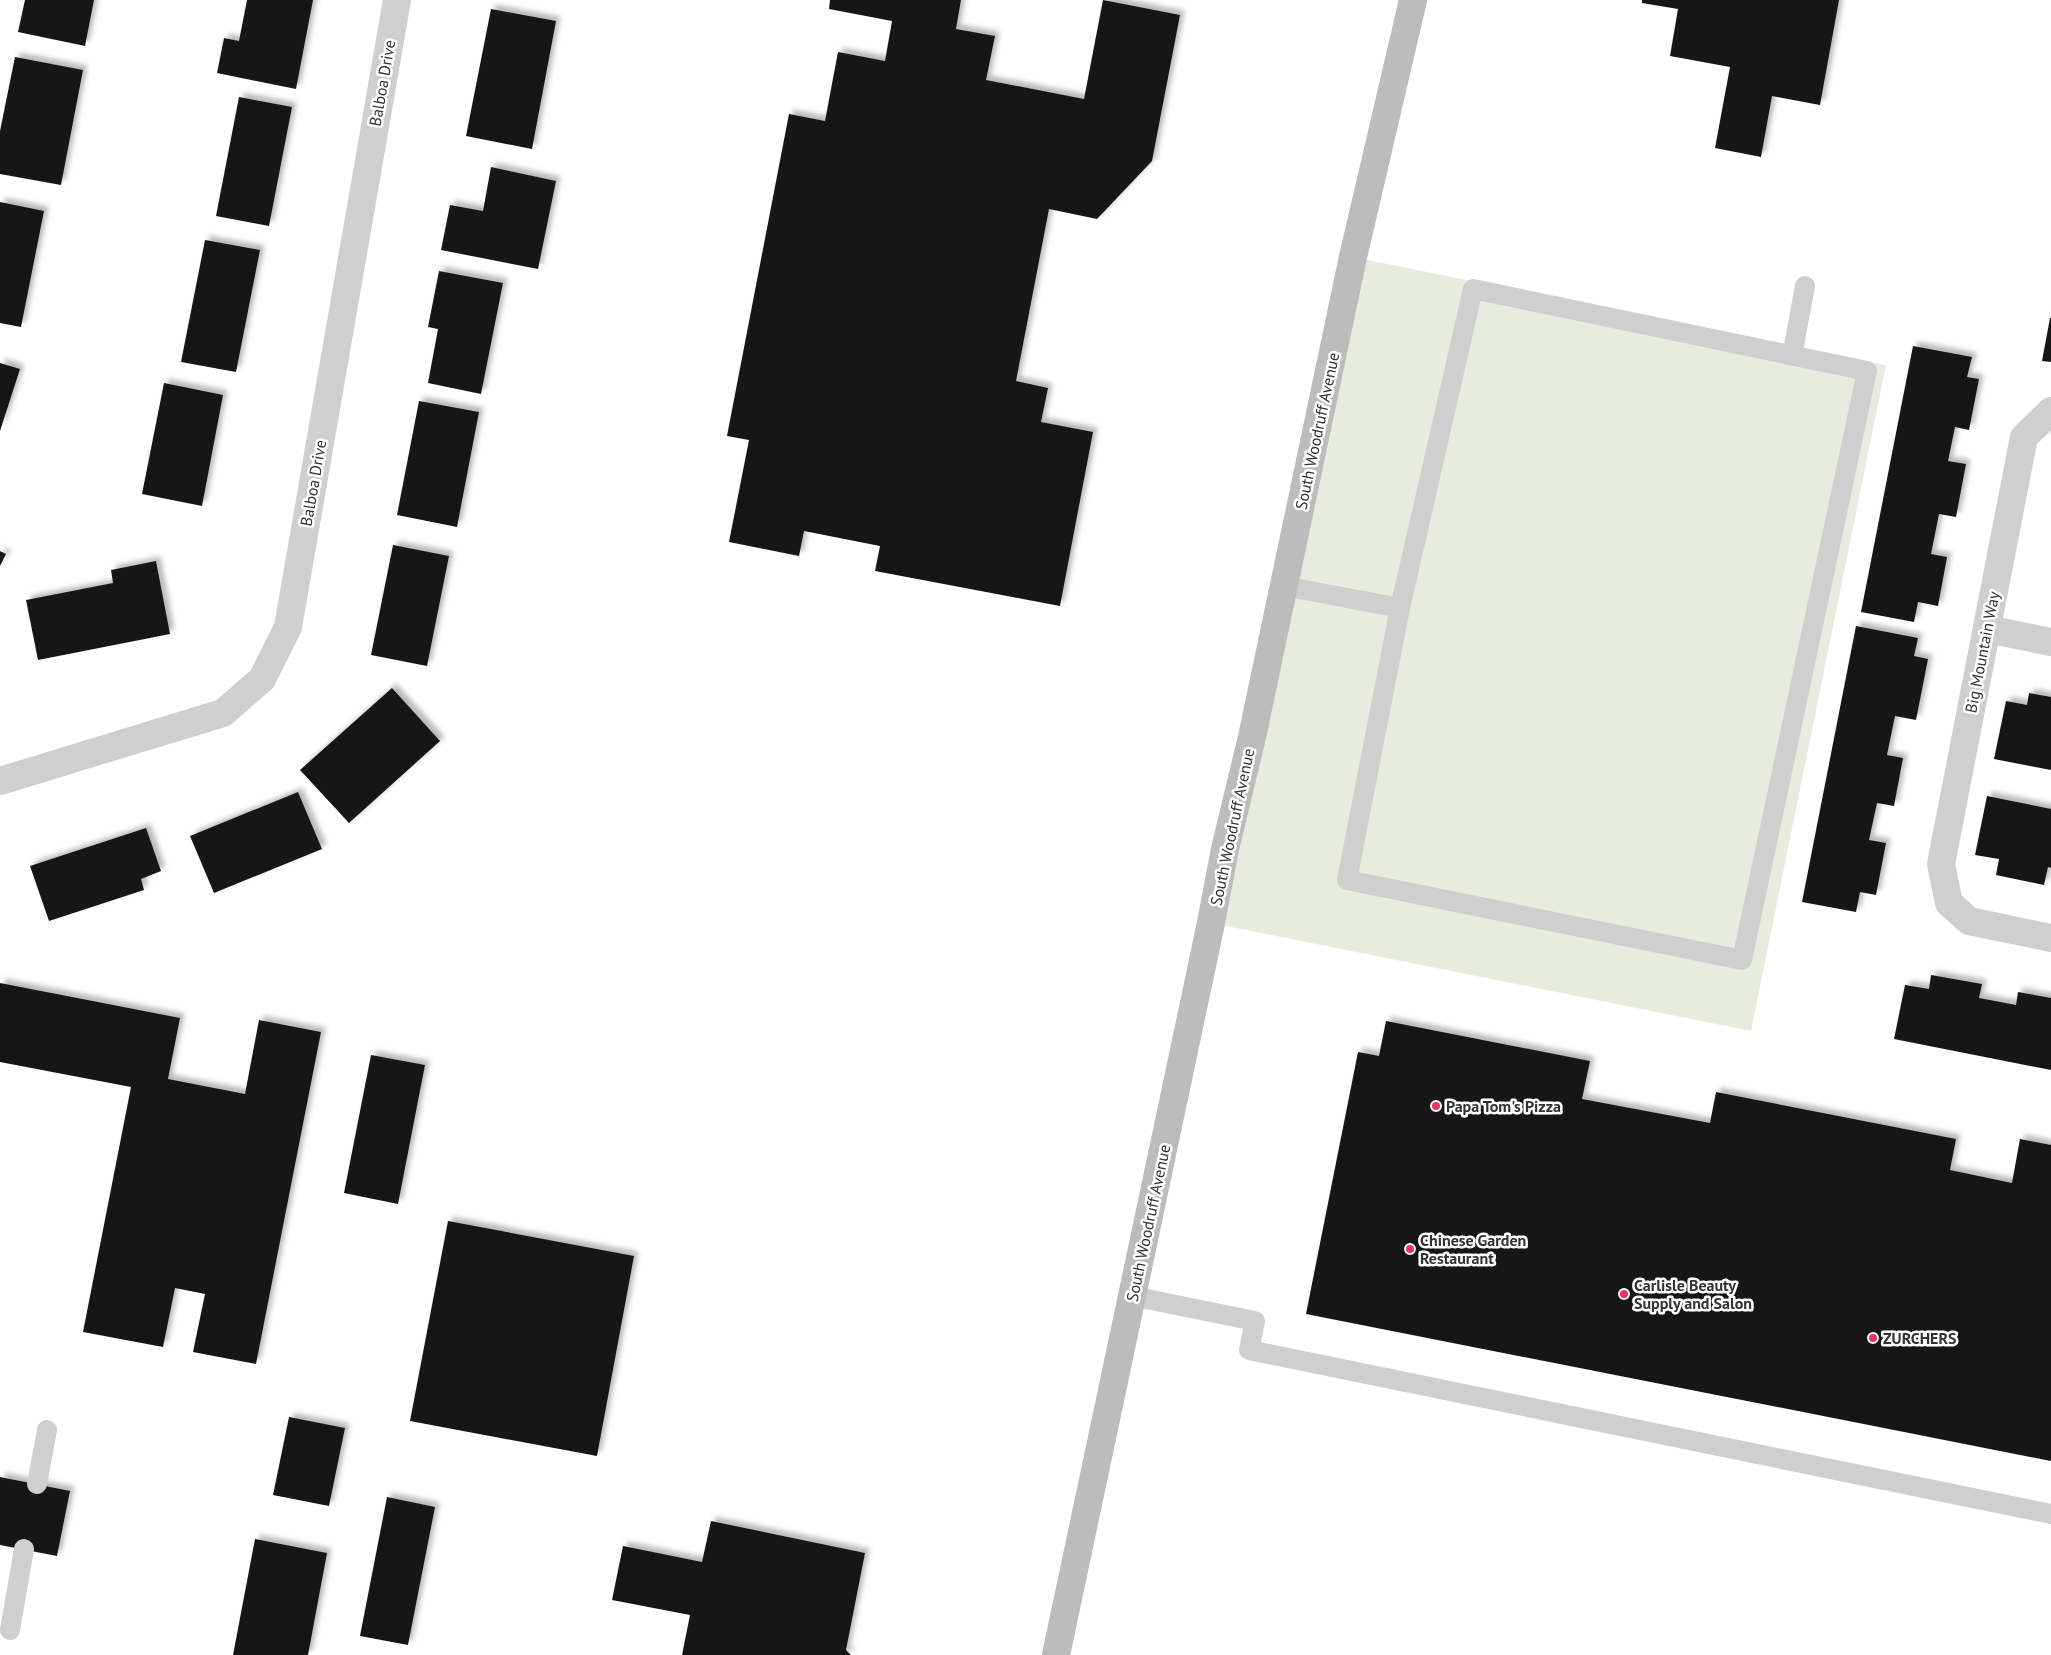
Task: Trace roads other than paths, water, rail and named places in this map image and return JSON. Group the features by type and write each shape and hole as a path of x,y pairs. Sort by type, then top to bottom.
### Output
{"main road":[{"name":"South Woodruff Avenue","path":"1056,1655 1225,849 1252,737 1353,256 1414,0"}],"street":[{"name":"Balboa Drive","path":"0,781 223,713 262,679 288,627 397,0"},
{"name":"Big Mountain Way","path":"2051,411 2024,437 1941,864 1949,903 1969,921 2051,938"},
{"path":"1987,629 2051,642"}],"lane":[{"path":"1792,356 1805,286"},
{"path":"1473,290 1867,371 1742,960 1347,880 1400,608 1473,290"},
{"path":"1284,586 1400,608"},
{"path":"1132,1296 1255,1321 1249,1350 2051,1514"},
{"path":"37,1484 47,1430"},
{"path":"10,1630 24,1549"}],"place":[{"name":"Papa Tom's Pizza","path":"1436,1106"},
{"name":"Chinese Garden Restaurant","path":"1410,1249"},
{"name":"Carlisle Beauty Supply and Salon","path":"1624,1294"},
{"name":"ZURCHERS","path":"1873,1338"}]}
